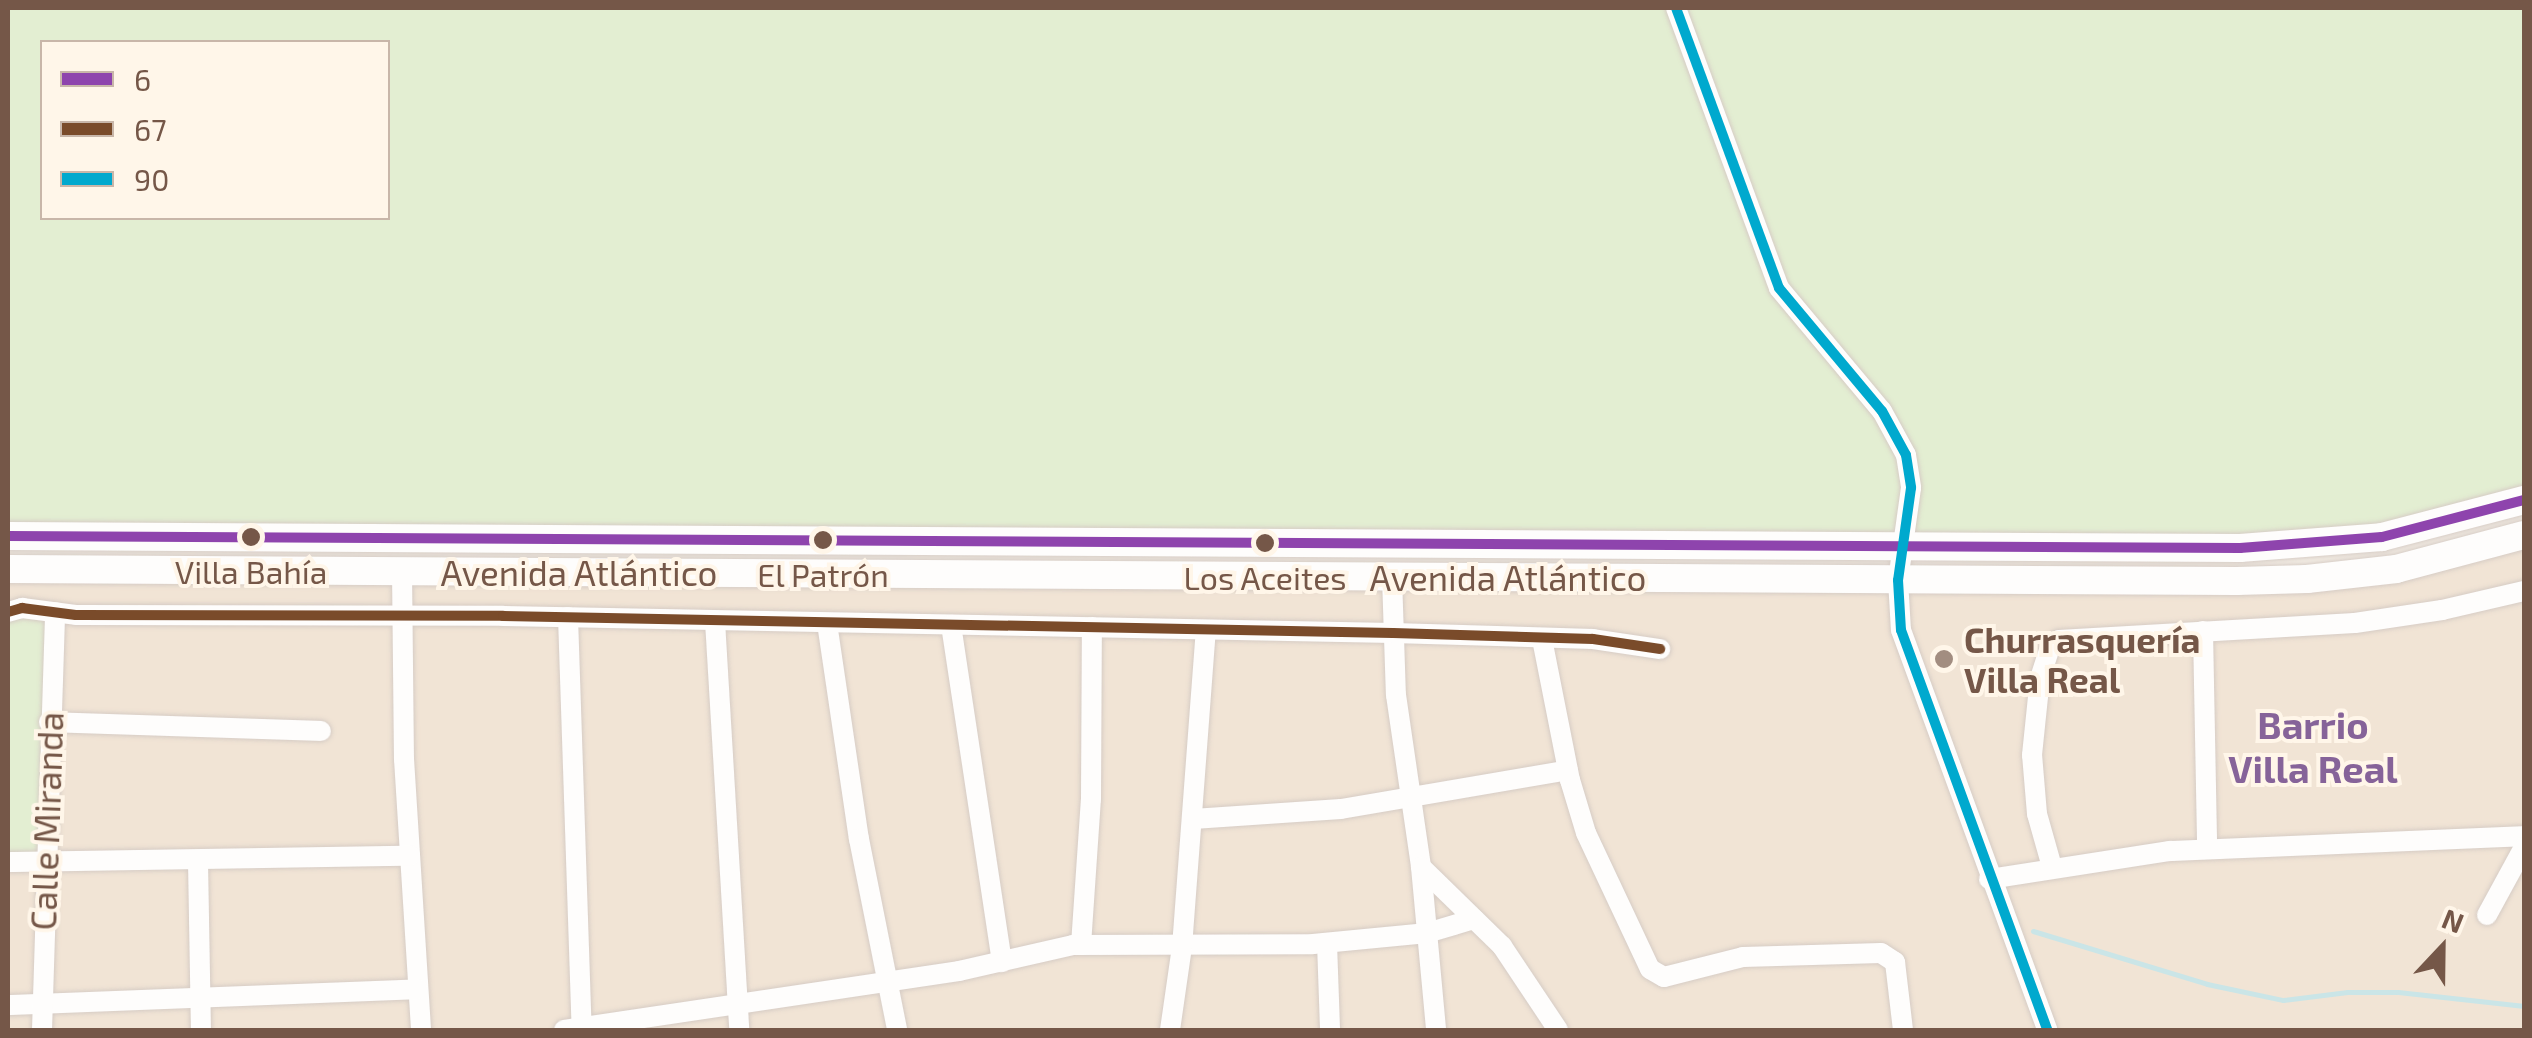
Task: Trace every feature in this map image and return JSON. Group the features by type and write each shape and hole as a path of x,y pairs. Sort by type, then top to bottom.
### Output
{"main road":[{"name":"Avenida Atlántico","path":"8,533 2150,549 2323,544 2440,524 2524,500"},
{"name":"Avenida Atlántico","path":"8,568 2308,579 2396,568 2524,536"}],"street":[{"path":"1676,8 1779,288 1882,411 1900,440 1911,488 1898,580 1906,646 2046,1030"},
{"path":"402,570 410,856 422,1030"},
{"path":"1392,577 1393,633 1436,1030"},
{"path":"2052,867 2037,814 2032,755 2040,678 2050,647 2070,636 2394,618 2524,591"},
{"path":"8,612 22,608 55,612 1393,633 1593,639 1660,649"},
{"name":"Calle Miranda","path":"42,1030 44,862 55,612"},
{"path":"568,618 576,1030 1002,962 1081,944 1182,947 1327,942 1427,933 1474,918"},
{"path":"716,620 739,1030"},
{"path":"827,622 859,838 897,1030"},
{"path":"951,625 1002,962"},
{"path":"1081,944 1091,799 1092,627"},
{"path":"1170,1030 1182,947 1206,630"},
{"path":"2203,631 2206,849"},
{"path":"1542,639 1568,770 1586,833 1656,975 1674,976 1716,963 1776,954 1880,953 1895,962 1903,1030"},
{"path":"49,722 321,731"},
{"path":"1193,819 1274,816 1410,798 1568,770"},
{"path":"1989,879 2052,867 2206,849 2524,836"},
{"path":"2487,915 2519,870 2524,846"},
{"path":"8,862 410,856"},
{"path":"198,861 201,1030"},
{"path":"1421,867 1502,946 1558,1030"},
{"path":"1327,942 1330,1030"},
{"path":"8,1004 418,989"}],"shaded area":[{"path":"2524,535 2524,1030 8,1030 8,569 2237,581"}],"green space":[{"path":"8,8 2524,8 2524,500 2382,537 8,530"},
{"path":"8,612 55,612 44,862 8,862"}],"waterway":[{"path":"2033,931 2207,984 2283,1000 2348,992 2398,992 2524,1006"}],"transit line":[{"name":"90","path":"1676,8 1779,288 1882,411 1906,455 1911,488 1898,580 1901,630 2047,1030"},
{"name":"6","path":"8,536 2240,548 2382,537 2524,500"},
{"name":"67","path":"8,612 22,608 76,615 503,616 1393,633 1593,639 1660,649"}],"place":[{"name":"Villa Bahía","path":"251,537"},
{"name":"El Patrón","path":"823,540"},
{"name":"Los Aceites","path":"1265,543"},
{"name":"Churrasquería Villa Real","path":"1944,659"}],"district":[{"name":"Barrio Villa Real","path":"2313,747"}]}
